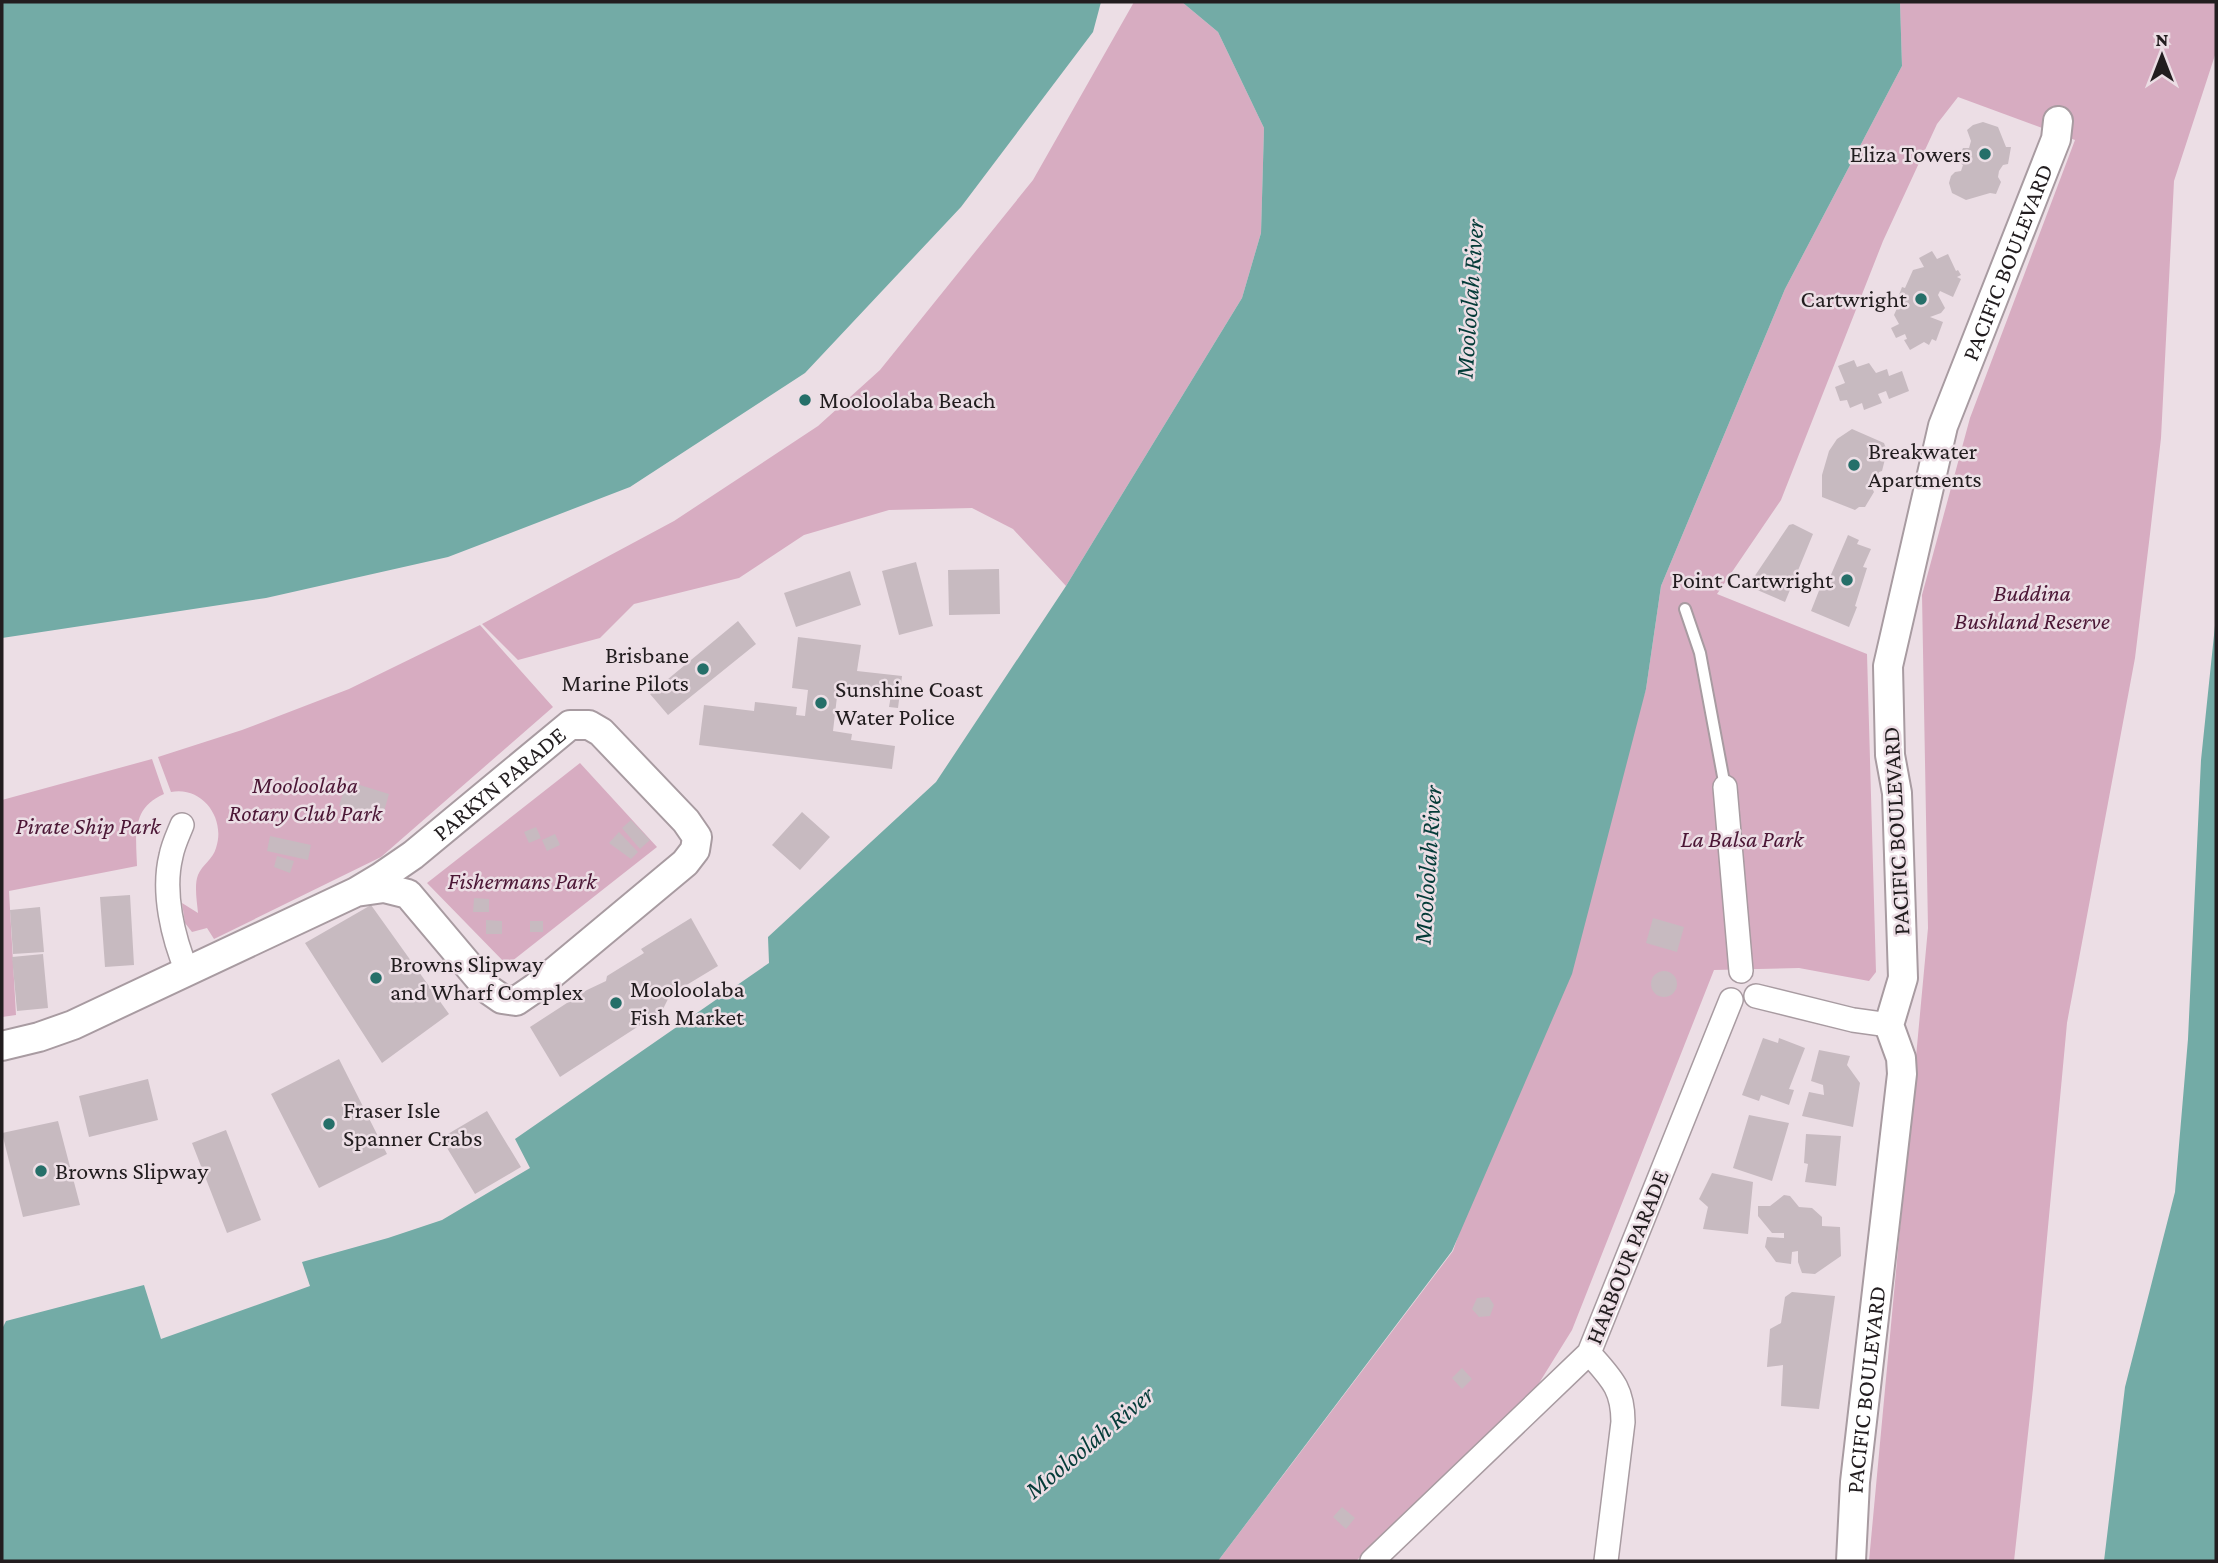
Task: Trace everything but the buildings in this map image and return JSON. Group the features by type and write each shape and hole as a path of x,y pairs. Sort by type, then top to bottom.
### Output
{"street":[{"name":"PACIFIC BOULEVARD","path":"1851,1561 1854,1482 1902,1074 1901,1058 1889,1025 1903,978 1897,793 1890,755 1888,666 1943,425 2056,139 2058,121"},
{"name":"PARKYN PARADE","path":"2,1046 73,1025 356,892 413,855 570,725 593,726 601,732 686,821 697,837 695,850 685,863 516,1001 502,999 489,990 408,894 384,888 356,892"},
{"path":"1725,787 1741,971"},
{"path":"182,825 171,854 169,874 172,927 187,971"},
{"path":"408,894 405,874 413,855"},
{"path":"1741,971 1755,977 1758,986 1756,996 1745,1004 1736,1003 1726,993 1726,981 1741,971"},
{"path":"1756,996 1853,1020 1889,1025"},
{"name":"HARBOUR PARADE","path":"1372,1561 1589,1353 1731,1000"},
{"path":"1589,1353 1617,1385 1623,1403 1606,1561"}],"lane":[{"path":"1685,610 1700,653 1725,787"}],"green space":[{"path":"1134,2 1182,2 1218,32 1264,128 1261,233 1242,298 1066,586 1013,529 972,508 889,510 804,535 739,578 634,604 600,638 518,660 482,624 674,521 818,426 880,370 1033,180"},
{"path":"1900,2 2216,2 2216,52 2174,181 2161,438 2150,534 2135,658 2067,1023 2014,1561 1869,1561 1928,928 1922,595 1970,418 2075,140 1958,97 1937,124 1883,241 1781,500 1717,594 1867,654 1876,972 1869,981 1799,968 1714,970 1572,1330 1536,1388 1356,1561 1218,1561 1453,1251 1646,689 1661,586 1785,289 1902,66"},
{"name":"Mooloolaba Rotary Club Park","path":"480,625 553,707 381,857 214,939 207,928 192,932 185,923 182,903 198,913 197,879 215,852 218,826 215,816 202,799 183,791 171,792 158,757 242,730 349,689"},
{"name":"Pirate Ship Park","path":"152,759 164,794 153,800 141,815 136,834 137,866 9,891 16,1015 2,1017 2,800"},
{"name":"Fishermans Park","path":"580,763 657,847 507,965 427,883"}],"water":[{"path":"2,2 1101,2 1093,32 961,207 805,373 630,487 448,557 266,598 2,638"},
{"name":"Mooloolah River","path":"1182,2 1900,2 1902,66 1785,289 1661,586 1646,689 1572,974 1452,1251 1218,1561 2,1561 2,1329 6,1321 144,1285 161,1339 310,1286 302,1262 442,1220 530,1168 515,1139 769,963 768,937 936,782 1066,586 1242,298 1261,233 1264,128 1218,32"},
{"path":"2216,616 2216,1561 2104,1561 2125,1387 2175,1192 2188,1039 2201,760"}],"place":[{"name":"Eliza Towers","path":"1985,154"},
{"name":"Cartwright","path":"1921,299"},
{"name":"Mooloolaba Beach","path":"805,400"},
{"name":"Breakwater Apartments","path":"1854,465"},
{"name":"Point Cartwright","path":"1847,580"},
{"name":"Brisbane Marine Pilots","path":"703,669"},
{"name":"Sunshine Coast Water Police","path":"821,703"},
{"name":"Browns Slipway and Wharf Complex","path":"376,978"},
{"name":"Mooloolaba Fish Market","path":"616,1003"},
{"name":"Fraser Isle Spanner Crabs","path":"329,1124"},
{"name":"Browns Slipway","path":"41,1171"}],"park label":[{"name":"Buddina Bushland Reserve","path":"2032,607"},
{"name":"La Balsa Park","path":"1742,839"}]}
